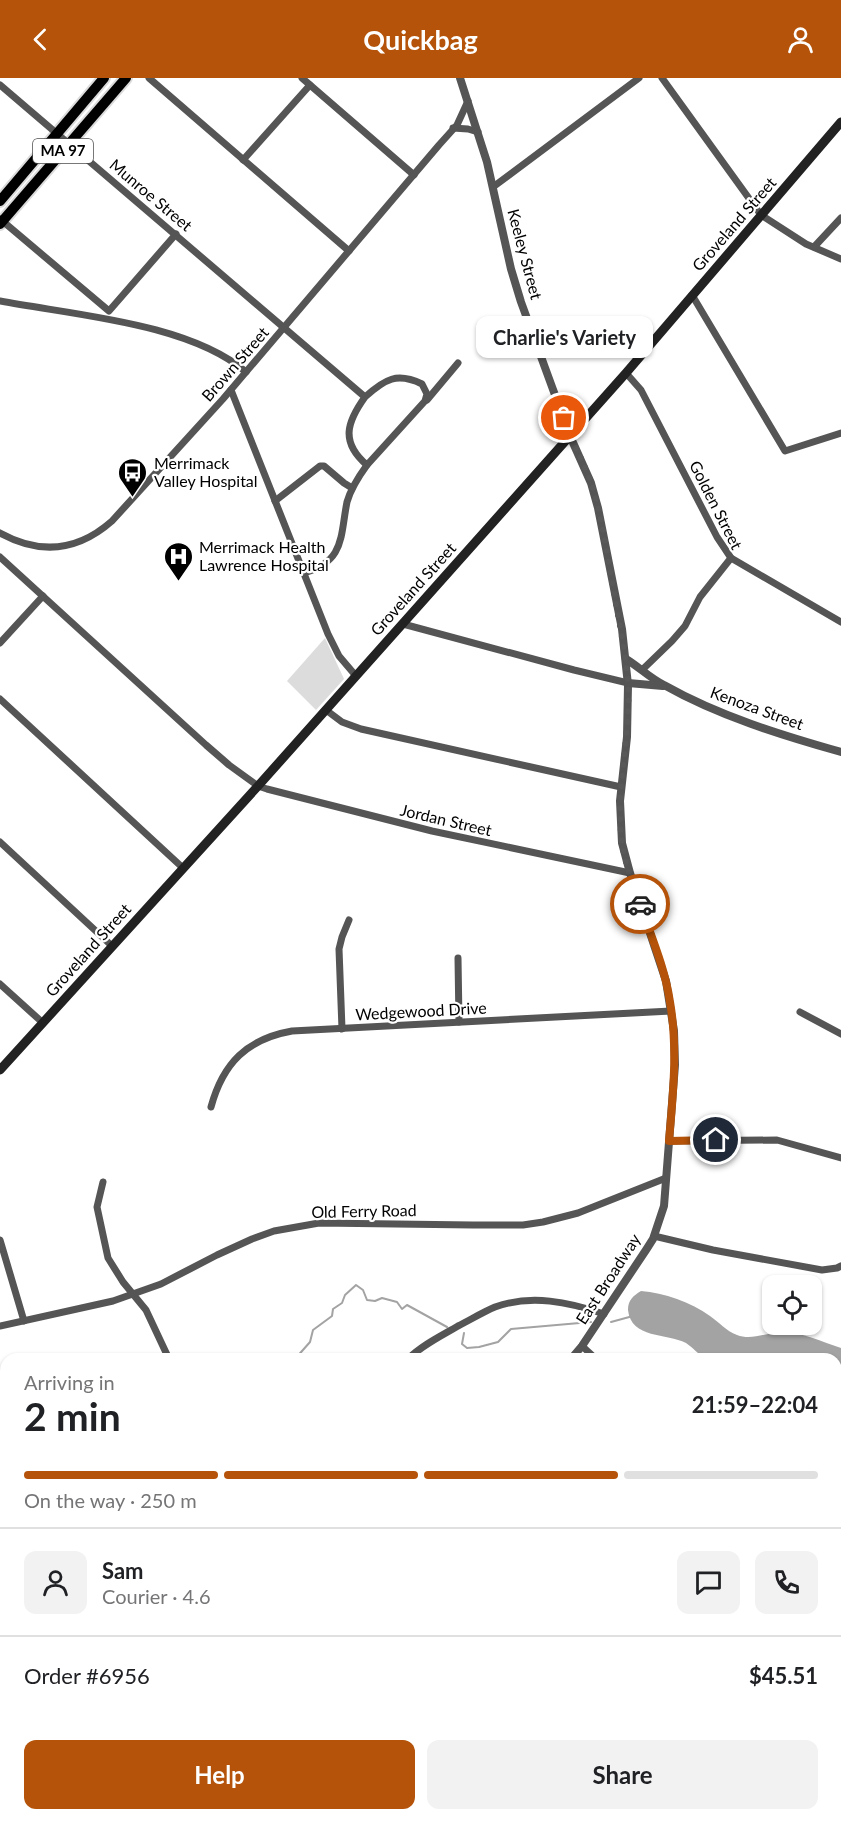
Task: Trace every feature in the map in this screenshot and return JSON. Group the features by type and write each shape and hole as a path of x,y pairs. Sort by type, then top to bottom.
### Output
{"main road":[{"name":"MA 97","path":"0,201 104,78"},
{"name":"MA 97","path":"1,222 126,78"},
{"name":"Groveland Street","path":"0,1070 326,711 626,373 841,122"}],"street":[{"path":"149,78 350,251"},
{"path":"302,78 414,175"},
{"name":"Keeley Street","path":"460,78 493,188 511,269 570,436"},
{"path":"493,188 639,78"},
{"path":"662,78 761,215 813,247 841,259"},
{"name":"Munroe Street","path":"0,85 366,397"},
{"path":"243,160 310,86"},
{"name":"Brown Street","path":"0,533 27,545 50,548 82,541 101,531 231,390 350,251 453,128 468,101"},
{"path":"453,128 478,132"},
{"path":"813,247 841,218"},
{"path":"1,222 109,311 176,234"},
{"path":"692,295 785,451 841,433"},
{"path":"0,301 111,320 158,331 224,356 246,372"},
{"path":"304,573 326,564 337,549 352,488 367,465 458,363"},
{"name":"Golden Street","path":"626,373 641,390 717,537 731,558 700,597 684,626 642,670"},
{"path":"367,465 354,452 349,435 354,412 366,397 384,381 402,377 422,384 427,392 425,401"},
{"path":"231,390 339,656 356,676"},
{"name":"East Broadway","path":"570,436 591,483 598,508 622,629 628,682 627,736 621,787 622,843 666,981 675,1065 662,1215 654,1236 576,1353"},
{"path":"275,501 320,466 324,466 352,488"},
{"path":"0,557 213,752 258,786"},
{"path":"731,558 841,622"},
{"path":"0,643 43,596"},
{"path":"403,624 574,670 628,682"},
{"name":"Kenoza Street","path":"626,659 666,686 717,711 841,752"},
{"name":"Kenoza Street","path":"628,682 666,686"},
{"path":"0,699 183,868"},
{"path":"326,711 342,722 361,729 621,787"},
{"name":"Jordan Street","path":"258,786 377,818 630,873"},
{"path":"0,842 112,946"},
{"path":"342,1029 339,950 349,920"},
{"path":"458,958 459,1022"},
{"path":"0,984 43,1023"},
{"name":"Wedgewood Drive","path":"211,1107 218,1084 236,1057 267,1037 280,1033 671,1011"},
{"path":"800,1012 841,1034"},
{"path":"669,1141 777,1140 841,1158"},
{"name":"Old Ferry Road","path":"0,1326 113,1301 134,1294 161,1284 252,1239 274,1231 319,1223 523,1225 578,1213 666,1178"},
{"path":"103,1182 97,1207 108,1258 123,1282 146,1310 166,1353"},
{"path":"654,1236 713,1250 822,1270 841,1266"},
{"path":"0,1240 24,1322"},
{"path":"415,1353 488,1310 511,1302 543,1300 582,1306 604,1314"},
{"path":"582,1346 590,1353"}],"shaded area":[{"path":"325,638 344,679 316,710 287,681"},
{"path":"641,1291 668,1296 703,1311 726,1329 743,1337 805,1335 841,1348 841,1353 697,1353 686,1343 651,1334 636,1326 628,1310 632,1299"}],"waterway":[{"path":"300,1353 310,1342 313,1330 332,1316 333,1309 342,1303 345,1295 356,1285 363,1290 367,1300 375,1301 382,1298 397,1302 402,1309 407,1305 447,1327"},
{"path":"611,1322 633,1316"},
{"path":"464,1333 462,1344 467,1348 479,1347 498,1342 511,1329 591,1322"}],"way so far":[{"path":"564,418 591,483 598,508 622,629 628,685 627,736 620,801 622,843 640,904"}],"place":[{"name":"Charlie's Variety","path":"564,418"},
{"name":"Merrimack Valley Hospital","path":"133,498"},
{"name":"Merrimack Health Lawrence Hospital","path":"178,582"}],"route":[{"path":"640,904 666,981 674,1031 675,1065 669,1141 716,1140"}]}
